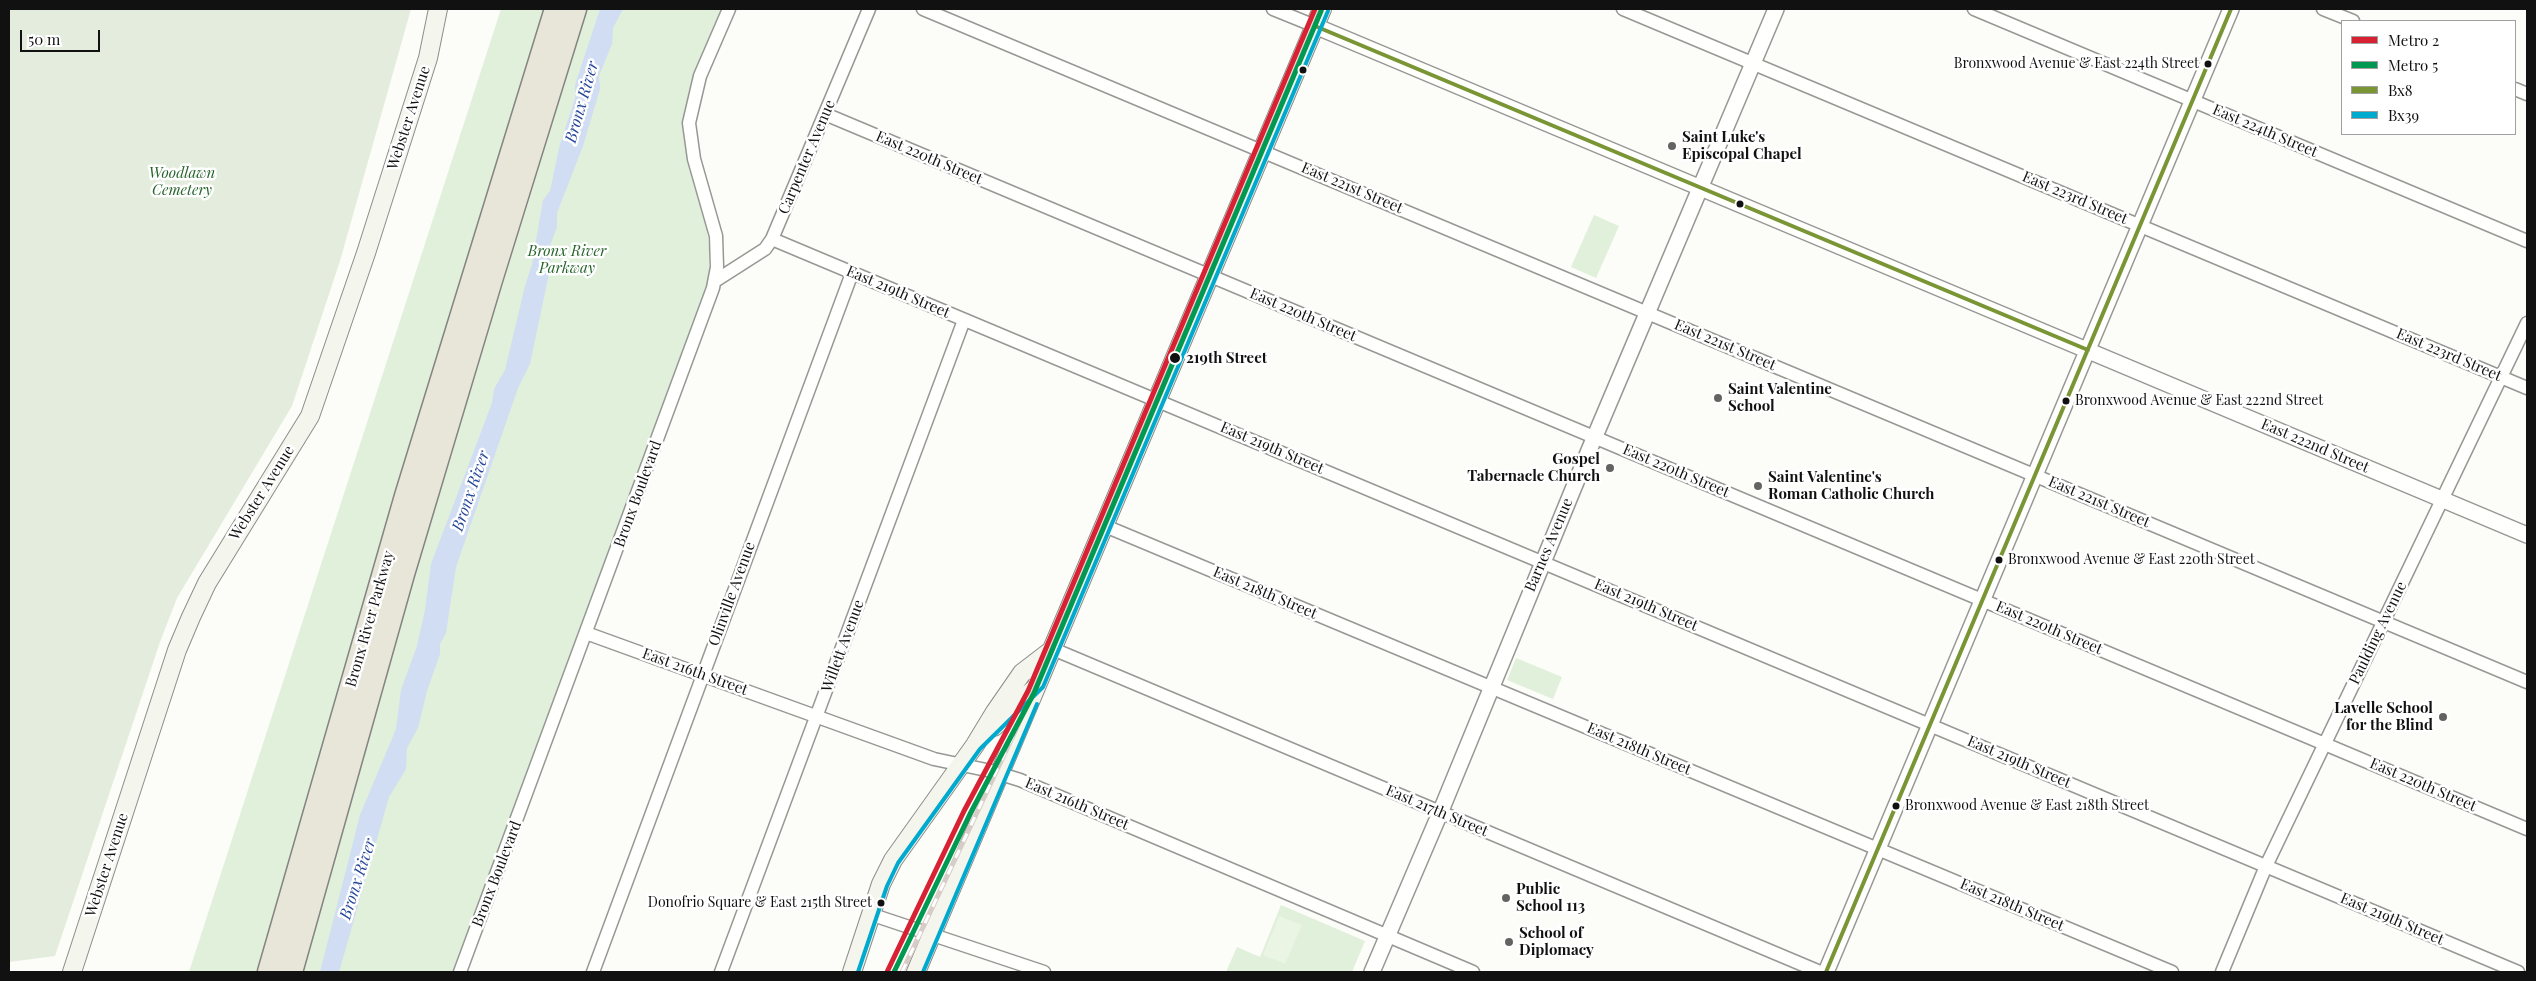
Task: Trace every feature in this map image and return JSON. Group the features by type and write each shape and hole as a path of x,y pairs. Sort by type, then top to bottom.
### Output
{"highway":[{"name":"Bronx River Parkway","path":"267,972 423,439 556,9"},
{"name":"Bronx River Parkway","path":"291,972 406,565 491,280 575,9"},
{"path":"303,972 308,940 309,906"}],"main road":[{"name":"Webster Avenue","path":"72,972 177,650 191,617 207,584 310,416 366,253 425,67 438,9"},
{"path":"916,972 1322,9"},
{"path":"852,972 886,871 975,746 995,712 1022,673 1053,649"},
{"path":"975,746 1038,684"}],"street":[{"name":"Bronx Boulevard","path":"460,972 715,281 716,236 694,159 689,123 700,76 729,9"},
{"name":"Carpenter Avenue","path":"715,281 765,249 772,240 869,9"},
{"name":"East 221st Street","path":"923,9 2527,682"},
{"name":"East 222nd Street","path":"1273,9 2527,535"},
{"name":"East 223rd Street","path":"1623,9 2527,388"},
{"name":"Barnes Avenue","path":"1372,972 1440,813 1594,437 1776,9"},
{"name":"East 224th Street","path":"1974,9 2527,241"},
{"path":"1826,972 2231,9"},
{"path":"2323,9 2350,20"},
{"name":"East 220th Street","path":"825,114 2527,829"},
{"name":"East 219th Street","path":"772,240 1158,400 2518,972"},
{"name":"Olinville Avenue","path":"593,972 852,273"},
{"name":"Willett Avenue","path":"721,972 964,320"},
{"name":"Paulding Avenue","path":"2222,972 2266,866 2527,323"},
{"name":"East 218th Street","path":"1105,526 2172,972"},
{"name":"East 216th Street","path":"586,633 817,715 934,759 1000,774 1387,934 1473,972"},
{"name":"East 217th Street","path":"1053,649 1820,972"},
{"path":"870,914 1044,972"}],"green space":[{"name":"Woodlawn Cemetery","path":"9,9 411,9 340,261 292,406 177,598 160,642 55,956 9,962"},
{"name":"Bronx River Parkway","path":"501,9 722,9 697,70 684,122 687,161 707,229 709,280 707,291 454,972 189,972"},
{"path":"1594,215 1619,226 1596,278 1571,267"},
{"path":"1516,658 1562,677 1553,699 1507,680"},
{"path":"1281,905 1365,941 1352,972 1226,972 1237,947 1260,957"},
{"path":"1279,916 1302,925 1285,964 1263,955"}],"water":[{"name":"Bronx River","path":"600,9 623,9 613,28 612,44 599,76 600,89 583,146 557,213 557,227 549,248 551,264 530,364 518,388 456,567 446,633 440,644 440,654 427,691 418,728 407,748 406,769 389,797 339,972 320,972 360,815 396,729 401,690 417,646 425,610 431,564 492,403 494,389 505,370 532,264 543,200 550,191 560,144 575,99 575,85"}],"railway":[{"path":"902,972 1034,691 1321,9"}],"metro line":[{"name":"2","path":"887,972 964,811 1028,691 1315,9"},
{"name":"5","path":"894,972 970,814 1034,693 1321,11"}],"transit line":[{"name":"Bx8","path":"1322,9 1315,26 2088,350"},
{"name":"Bx8","path":"1826,972 2231,9"},
{"name":"Bx39","path":"858,972 887,886 898,863 980,749 1043,687 1328,11"},
{"name":"Bx39","path":"923,972 1037,704"}],"place":[{"name":"Bronxwood Avenue & East 224th Street","path":"2208,64"},
{"name":"Saint Luke's Episcopal Chapel","path":"1672,146"},
{"name":"219th Street","path":"1175,358"},
{"name":"Saint Valentine School","path":"1718,398"},
{"name":"Bronxwood Avenue & East 222nd Street","path":"2066,401"},
{"name":"Gospel Tabernacle Church","path":"1610,468"},
{"name":"Saint Valentine's Roman Catholic Church","path":"1758,486"},
{"name":"Bronxwood Avenue & East 220th Street","path":"1999,560"},
{"name":"Lavelle School for the Blind","path":"2443,717"},
{"name":"Bronxwood Avenue & East 218th Street","path":"1896,806"},
{"name":"Public School 113","path":"1506,898"},
{"name":"Donofrio Square & East 215th Street","path":"881,903"},
{"name":"School of Diplomacy","path":"1509,942"}]}
